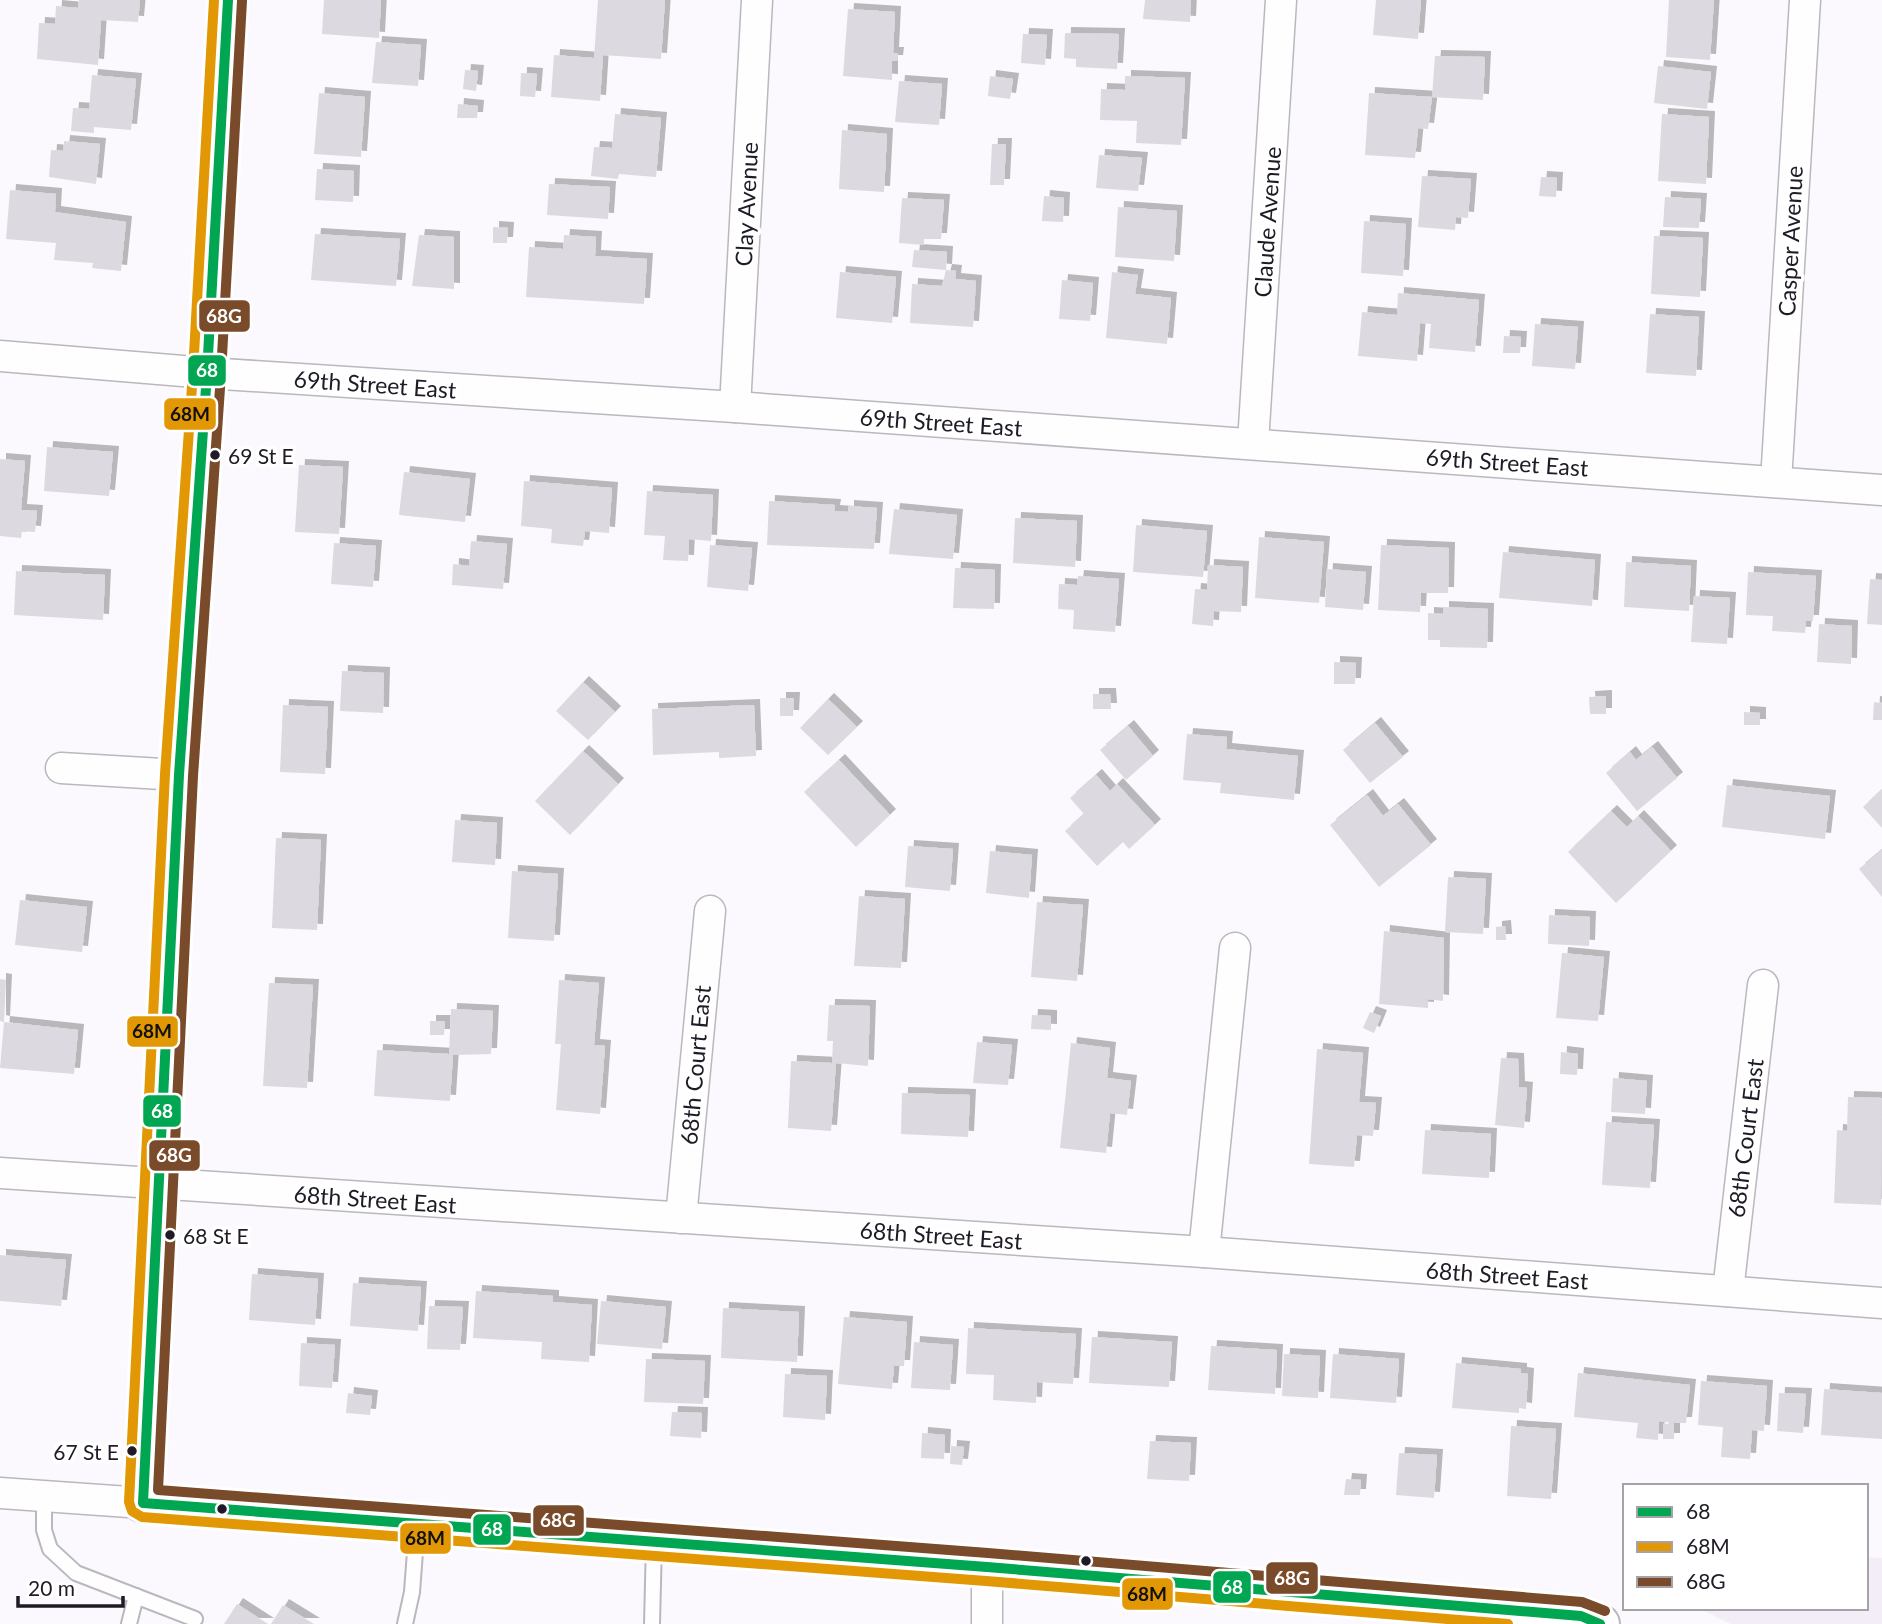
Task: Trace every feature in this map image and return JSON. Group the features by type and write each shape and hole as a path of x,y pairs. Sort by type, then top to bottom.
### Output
{"street":[{"path":"143,1503 178,775 207,373 228,0"},
{"name":"Clay Avenue","path":"735,407 757,0"},
{"name":"Claude Avenue","path":"1253,443 1281,0"},
{"name":"Casper Avenue","path":"1776,482 1805,0"},
{"name":"69th Street East","path":"0,356 207,373 735,407 1882,489"},
{"path":"61,768 178,775"},
{"name":"68th Court East","path":"681,1219 710,911"},
{"path":"1204,1252 1235,947"},
{"name":"68th Court East","path":"1728,1291 1763,985"},
{"name":"68th Street East","path":"0,1173 1204,1252 1882,1303"},
{"path":"0,1493 987,1567 1581,1616 1600,1624"},
{"path":"987,1567 987,1624"}],"lane":[{"path":"44,1496 44,1530 50,1549 76,1573 195,1619"},
{"path":"405,1624 412,1592 417,1524"},
{"path":"652,1624 654,1542"},
{"path":"129,1624 136,1596"}],"shaded area":[{"path":"1868,1557 1882,1558 1882,1624 1731,1624 1703,1610 1868,1610"}],"building":[{"path":"79,0 140,0 138,22 101,20 98,65 37,59 39,23 55,24 56,6 78,8"},
{"path":"324,0 381,0 379,38 322,34"},
{"path":"598,0 665,0 661,59 603,55 600,101 551,97 554,55 594,58"},
{"path":"1145,0 1191,0 1190,22 1143,19"},
{"path":"1376,0 1421,0 1418,39 1373,35"},
{"path":"1669,0 1714,0 1710,60 1666,57"},
{"path":"848,9 895,12 893,53 898,53 897,61 892,61 892,80 843,76"},
{"path":"1065,33 1119,34 1117,69 1076,67 1076,59 1064,58"},
{"path":"1023,34 1047,35 1045,65 1021,63"},
{"path":"376,42 421,45 418,86 372,83"},
{"path":"1435,56 1485,57 1483,100 1432,97"},
{"path":"1658,66 1711,72 1707,109 1654,103"},
{"path":"465,70 478,71 476,91 463,89"},
{"path":"521,73 537,74 535,97 520,96"},
{"path":"92,75 136,79 131,130 94,127 94,133 71,131 73,108 89,109"},
{"path":"990,76 1013,79 1010,99 988,96"},
{"path":"1125,76 1185,78 1181,145 1136,143 1137,121 1100,120 1101,89 1125,90"},
{"path":"899,81 942,84 939,125 895,122"},
{"path":"319,93 365,97 361,157 314,154"},
{"path":"1369,93 1432,97 1428,129 1418,128 1415,158 1365,155"},
{"path":"458,104 478,106 477,118 457,118"},
{"path":"615,114 661,118 656,177 619,174 618,179 591,176 594,147 612,148"},
{"path":"1662,114 1709,117 1706,184 1658,181"},
{"path":"842,130 887,134 884,192 839,189"},
{"path":"64,141 100,144 96,184 49,177 51,150 63,151"},
{"path":"992,144 1006,144 1004,185 990,185"},
{"path":"1099,155 1142,158 1138,191 1096,188"},
{"path":"317,169 354,171 353,202 315,200"},
{"path":"1422,176 1471,179 1468,218 1456,217 1455,230 1418,227"},
{"path":"1541,177 1557,178 1556,197 1539,196"},
{"path":"549,184 610,187 608,219 547,215"},
{"path":"10,190 56,194 55,212 126,222 121,271 92,268 93,263 54,260 56,243 6,239"},
{"path":"1044,196 1064,198 1063,222 1042,221"},
{"path":"1665,197 1701,199 1699,228 1663,227"},
{"path":"902,198 944,200 941,239 924,239 924,245 899,243"},
{"path":"1118,207 1177,211 1174,261 1115,257"},
{"path":"1364,221 1406,224 1403,276 1361,273"},
{"path":"493,227 508,228 507,243 493,243"},
{"path":"315,234 400,239 396,286 311,280"},
{"path":"419,235 454,237 454,289 412,286"},
{"path":"564,235 596,237 595,256 647,259 644,304 526,297 529,247 563,249"},
{"path":"1654,236 1703,238 1700,297 1651,294"},
{"path":"914,250 947,252 946,270 912,267"},
{"path":"946,270 956,271 955,279 976,281 973,327 910,323 912,284 942,286"},
{"path":"840,272 896,277 892,323 836,318"},
{"path":"1112,272 1138,275 1135,294 1171,298 1167,344 1106,338"},
{"path":"1062,280 1093,283 1090,321 1059,319"},
{"path":"1398,293 1479,300 1475,352 1429,348 1431,324 1420,323 1417,361 1358,356 1362,312 1397,315"},
{"path":"1650,314 1699,317 1696,376 1646,373"},
{"path":"1535,324 1578,327 1575,369 1532,366"},
{"path":"1504,336 1521,337 1520,353 1503,353"},
{"path":"47,447 113,452 109,496 44,491"},
{"path":"0,459 25,461 21,510 37,511 35,532 22,531 21,538 0,536"},
{"path":"299,465 343,467 339,534 295,532"},
{"path":"404,472 470,479 465,522 399,515"},
{"path":"524,481 612,488 609,533 585,531 583,546 551,543 552,529 521,526"},
{"path":"647,491 713,495 711,541 689,539 688,561 663,560 665,536 644,535"},
{"path":"769,501 835,505 834,511 848,512 848,506 877,508 874,549 767,545"},
{"path":"894,509 957,515 953,559 889,554"},
{"path":"1015,518 1077,521 1075,567 1013,563"},
{"path":"1136,525 1207,531 1203,577 1133,572"},
{"path":"1259,537 1324,542 1319,603 1255,598"},
{"path":"471,541 507,544 503,589 452,585 453,564 469,566"},
{"path":"334,543 376,546 373,587 331,584"},
{"path":"710,545 752,548 748,591 707,587"},
{"path":"1381,545 1449,548 1448,593 1421,593 1420,612 1378,610"},
{"path":"1503,552 1595,560 1592,606 1499,598"},
{"path":"1626,562 1691,566 1689,611 1624,607"},
{"path":"1208,565 1243,567 1241,612 1214,611 1213,626 1192,624 1195,589 1207,590"},
{"path":"955,568 995,570 994,609 953,608"},
{"path":"1327,569 1366,572 1363,610 1325,607"},
{"path":"16,571 105,575 103,620 14,615"},
{"path":"1748,572 1816,576 1813,621 1806,621 1805,633 1772,631 1773,616 1746,615"},
{"path":"1078,576 1119,579 1115,632 1073,629 1074,610 1058,609 1059,584 1077,585"},
{"path":"1870,579 1882,580 1882,625 1867,624"},
{"path":"1694,596 1730,598 1727,644 1691,642"},
{"path":"1443,607 1488,609 1487,648 1440,647 1440,640 1428,640 1428,613 1443,614"},
{"path":"1819,624 1852,626 1851,664 1817,662"},
{"path":"1334,662 1356,663 1355,684 1334,684"},
{"path":"342,671 384,673 383,713 340,711"},
{"path":"583,682 615,712 588,740 556,711"},
{"path":"1093,694 1110,694 1111,709 1093,709"},
{"path":"1606,696 1606,714 1590,714 1589,697"},
{"path":"780,698 794,698 793,716 780,716"},
{"path":"828,699 857,727 828,755 800,728"},
{"path":"1874,702 1882,703 1882,720 1873,720"},
{"path":"283,705 328,707 325,774 280,772"},
{"path":"754,705 756,756 719,758 719,752 653,755 652,709"},
{"path":"1744,712 1760,713 1760,725 1744,725"},
{"path":"1375,723 1403,757 1370,783 1343,750"},
{"path":"1128,726 1153,756 1126,780 1100,750"},
{"path":"1187,734 1227,737 1226,749 1298,756 1294,800 1220,793 1221,783 1183,780"},
{"path":"1652,747 1677,778 1637,811 1606,773 1630,752 1636,760"},
{"path":"583,751 618,784 570,835 535,801"},
{"path":"839,760 890,815 856,847 804,792"},
{"path":"1096,775 1110,791 1117,784 1155,825 1129,849 1123,842 1097,866 1065,831 1084,814 1070,798"},
{"path":"1727,785 1830,796 1825,839 1722,827"},
{"path":"1882,789 1882,828 1863,807"},
{"path":"1367,795 1383,816 1398,804 1431,845 1379,887 1330,825"},
{"path":"1611,811 1627,827 1638,816 1671,851 1616,903 1568,852"},
{"path":"455,820 497,823 495,865 452,862"},
{"path":"276,838 321,840 317,930 272,928"},
{"path":"908,846 953,849 950,891 905,887"},
{"path":"1882,850 1882,897 1859,869"},
{"path":"990,851 1032,855 1029,898 986,893"},
{"path":"512,871 558,874 554,941 508,938"},
{"path":"1448,877 1486,879 1483,934 1445,932"},
{"path":"859,896 905,899 901,968 854,966"},
{"path":"20,900 87,907 82,952 15,945"},
{"path":"1037,902 1083,905 1077,981 1031,977"},
{"path":"1549,915 1590,917 1589,946 1548,944"},
{"path":"1505,926 1506,940 1496,940 1496,927"},
{"path":"1384,931 1444,938 1443,1001 1428,999 1428,1008 1379,1004"},
{"path":"1562,953 1604,957 1598,1021 1556,1018"},
{"path":"0,979 6,980 4,1022 0,1021"},
{"path":"559,980 599,983 594,1045 605,1046 600,1114 556,1110 561,1044 555,1044"},
{"path":"269,983 313,985 307,1088 263,1086"},
{"path":"829,1005 870,1006 868,1066 836,1063 831,1131 788,1128 791,1061 832,1063 833,1041 827,1041"},
{"path":"451,1009 493,1011 491,1054 453,1055 450,1101 374,1096 377,1050 449,1054"},
{"path":"1370,1012 1381,1016 1374,1033 1363,1028"},
{"path":"1032,1015 1051,1016 1051,1030 1031,1029"},
{"path":"430,1021 445,1021 444,1035 430,1035"},
{"path":"4,1022 78,1030 74,1074 0,1068"},
{"path":"977,1042 1012,1045 1008,1085 973,1083"},
{"path":"1071,1043 1110,1048 1107,1078 1131,1081 1127,1115 1110,1113 1106,1153 1060,1148"},
{"path":"1317,1049 1363,1053 1359,1102 1376,1103 1373,1136 1357,1135 1354,1167 1309,1164"},
{"path":"1561,1052 1578,1054 1577,1075 1560,1074"},
{"path":"1501,1058 1518,1059 1519,1087 1527,1088 1524,1128 1495,1125"},
{"path":"1613,1078 1647,1081 1645,1114 1611,1112"},
{"path":"902,1093 970,1095 968,1137 901,1134"},
{"path":"1848,1097 1882,1098 1881,1205 1834,1203 1837,1130 1847,1131"},
{"path":"1606,1122 1654,1125 1650,1188 1602,1185"},
{"path":"1425,1130 1491,1134 1489,1178 1422,1174"},
{"path":"0,1255 66,1260 61,1306 0,1301"},
{"path":"252,1274 318,1279 315,1325 249,1320"},
{"path":"353,1283 421,1287 418,1331 350,1326"},
{"path":"476,1291 553,1296 553,1302 592,1305 589,1362 541,1359 542,1342 473,1338"},
{"path":"601,1301 666,1307 662,1349 597,1344"},
{"path":"429,1306 463,1307 460,1350 427,1349"},
{"path":"723,1308 799,1312 797,1362 721,1358"},
{"path":"844,1317 907,1322 904,1366 894,1366 892,1389 838,1384"},
{"path":"968,1328 1076,1334 1073,1384 1037,1382 1036,1403 993,1400 994,1375 966,1374"},
{"path":"1092,1337 1172,1342 1169,1387 1089,1383"},
{"path":"914,1342 953,1345 950,1390 911,1388"},
{"path":"301,1343 335,1345 332,1388 299,1386"},
{"path":"1211,1346 1277,1350 1275,1394 1208,1390"},
{"path":"1284,1354 1320,1356 1318,1398 1282,1396"},
{"path":"1333,1354 1399,1359 1396,1403 1330,1398"},
{"path":"646,1359 705,1361 703,1404 644,1402"},
{"path":"1456,1363 1521,1369 1521,1373 1528,1374 1526,1409 1519,1408 1519,1413 1452,1408"},
{"path":"1578,1373 1690,1385 1686,1423 1659,1421 1658,1440 1636,1438 1638,1423 1574,1417"},
{"path":"785,1374 827,1376 825,1420 783,1417"},
{"path":"1701,1381 1767,1386 1764,1431 1752,1430 1750,1459 1721,1457 1723,1427 1698,1425"},
{"path":"1824,1389 1882,1393 1882,1439 1821,1435"},
{"path":"348,1393 372,1396 370,1415 346,1413"},
{"path":"1779,1393 1806,1394 1803,1433 1777,1431"},
{"path":"672,1412 702,1413 701,1438 670,1436"},
{"path":"1674,1423 1674,1439 1663,1439 1663,1424"},
{"path":"1511,1426 1556,1429 1551,1499 1507,1496"},
{"path":"922,1433 945,1435 944,1459 921,1458"},
{"path":"1150,1441 1191,1443 1189,1481 1147,1479"},
{"path":"951,1446 964,1447 962,1465 950,1464"},
{"path":"1399,1453 1437,1455 1434,1498 1396,1495"},
{"path":"1346,1479 1361,1480 1360,1495 1344,1495"},
{"path":"237,1604 268,1624 224,1624"},
{"path":"283,1605 314,1624 271,1624"}],"transit line":[{"name":"68M","path":"214,0 193,372 165,774 129,1502 132,1511 142,1517 986,1581 1508,1624"},
{"name":"68","path":"228,0 207,373 179,775 143,1503 987,1567 1581,1616 1600,1624"},
{"name":"68G","path":"242,1 221,374 193,776 158,1490 988,1553 1582,1602 1605,1611"}],"place":[{"name":"69 St E","path":"215,455"},
{"name":"68 St E","path":"170,1235"},
{"name":"67 St E","path":"132,1451"}]}
